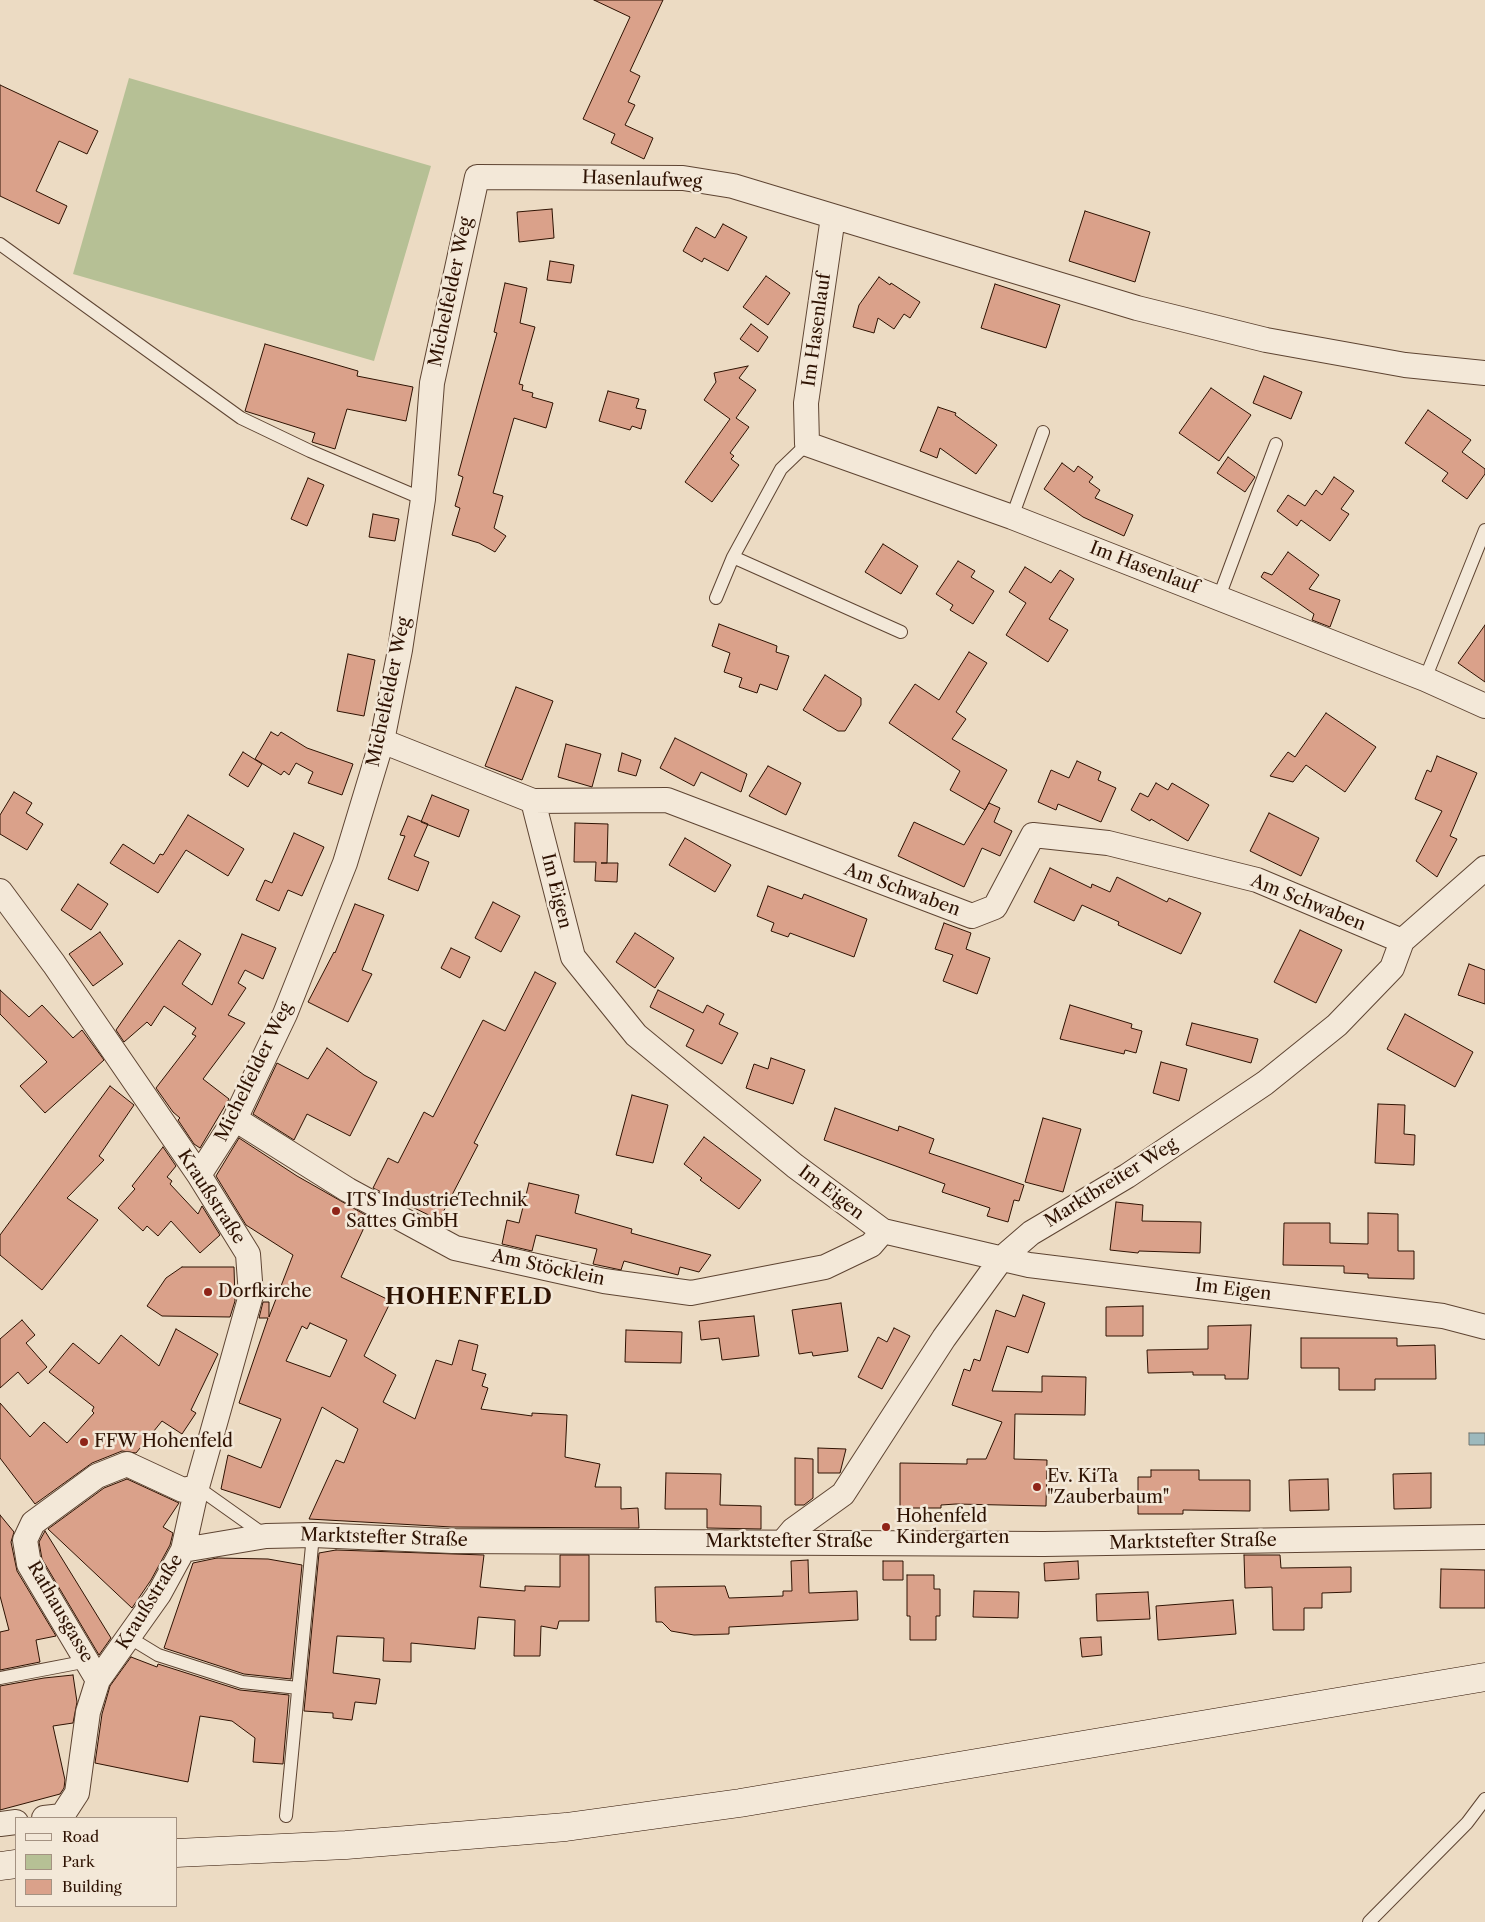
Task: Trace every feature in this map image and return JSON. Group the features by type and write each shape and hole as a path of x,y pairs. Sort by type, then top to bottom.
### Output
{"main road":[{"path":"178,1854 346,1844 546,1828 691,1810 1485,1676"},
{"path":"0,1866 15,1864"}],"street":[{"name":"Hasenlaufweg","path":"476,177 683,178 733,186 1137,308 1266,340 1404,365 1485,374"},
{"name":"Michelfelder Weg","path":"199,1175 234,1119 285,1014 345,863 382,741 400,650 423,499 432,383 476,177"},
{"name":"Im Hasenlauf","path":"833,217 806,403 807,444 1012,517 1425,679 1485,706"},
{"path":"382,741 533,801"},
{"name":"Am Schwaben","path":"533,801 667,800 972,916 995,907 1033,835 1108,843 1257,880 1402,941"},
{"name":"Im Eigen","path":"533,801 573,957 636,1035 795,1166 883,1231 1029,1265 1442,1316 1485,1327"},
{"name":"Marktbreiter Weg","path":"783,1542 793,1530 843,1494 944,1338 1002,1258 1031,1233 1127,1176 1265,1083 1337,1025 1392,968 1402,941 1485,868"},
{"name":"Kraußstraße","path":"0,891 54,964 199,1175 248,1254 252,1295 197,1487 183,1550 159,1594 130,1638 93,1670 77,1794 53,1817"},
{"name":"Am Stöcklein","path":"234,1119 348,1190 455,1248 604,1280 691,1293 825,1267 870,1245 883,1231"},
{"name":"Rathausgasse","path":"93,1670 29,1564 25,1540 33,1523 97,1476 128,1464 183,1490 197,1487"},
{"name":"Marktstefter Straße","path":"183,1550 266,1536 313,1535 452,1541 1044,1544 1485,1537"},
{"path":"0,1824 15,1822"}],"lane":[{"path":"0,244 241,418 310,451 423,499"},
{"path":"1012,517 1043,432"},
{"path":"716,598 733,557 781,470 807,444"},
{"name":"Im Hasenlauf","path":"1219,597 1276,444"},
{"path":"1425,679 1485,530"},
{"path":"733,557 901,632"},
{"path":"197,1487 266,1536"},
{"path":"286,1816 313,1535"},
{"path":"130,1638 158,1655 242,1682 298,1688"},
{"path":"0,1678 93,1670"},
{"path":"1370,1922 1467,1824 1485,1799"}],"green space":[{"path":"129,78 431,166 374,361 73,274"}],"water":[{"path":"1469,1433 1485,1433 1485,1445 1469,1445"}],"building":[{"path":"594,0 663,0 630,71 640,76 628,102 635,105 625,125 653,138 644,159 611,143 615,134 583,119 630,17"},
{"path":"0,85 98,131 87,154 59,141 36,191 67,206 59,224 0,196"},
{"path":"552,209 554,238 519,242 517,212"},
{"path":"1085,211 1150,232 1135,282 1069,261"},
{"path":"723,224 747,237 728,271 704,258 702,262 683,251 696,227 715,238"},
{"path":"550,261 574,265 571,283 547,280"},
{"path":"766,276 790,293 768,325 743,307"},
{"path":"879,277 920,302 910,318 904,314 894,329 878,318 874,333 853,327 859,305"},
{"path":"505,283 527,288 520,323 535,327 519,384 523,385 522,390 533,393 532,397 553,403 546,428 514,418 493,493 503,496 494,528 506,536 495,552 479,543 452,535 460,508 455,506 463,477 458,475 497,333 494,332"},
{"path":"995,284 1060,305 1046,348 981,328"},
{"path":"751,324 768,337 758,352 740,339"},
{"path":"265,344 358,371 357,376 413,387 406,421 347,409 335,449 312,442 315,433 245,411"},
{"path":"748,366 739,378 756,390 736,418 749,427 730,453 734,456 731,459 739,465 712,502 685,482 730,419 704,400 716,382 714,373"},
{"path":"1264,376 1302,392 1291,419 1253,403"},
{"path":"1211,388 1251,415 1219,461 1179,433"},
{"path":"608,391 639,399 636,408 646,410 641,429 632,426 630,430 599,421"},
{"path":"938,407 956,413 955,415 997,445 976,474 940,448 937,458 920,451"},
{"path":"1428,410 1471,440 1462,452 1485,469 1485,474 1467,499 1442,481 1448,473 1405,443"},
{"path":"1228,457 1255,477 1245,492 1217,473"},
{"path":"1062,463 1074,472 1078,466 1093,477 1089,482 1100,490 1095,498 1133,515 1124,536 1083,517 1044,489"},
{"path":"1334,477 1354,491 1341,509 1349,514 1330,541 1301,520 1297,526 1277,511 1288,495 1305,506 1316,490 1322,495"},
{"path":"308,478 324,485 307,526 291,519"},
{"path":"373,514 399,519 395,541 369,537"},
{"path":"883,544 918,566 901,594 865,572"},
{"path":"1288,552 1319,575 1309,589 1340,600 1330,627 1312,620 1314,614 1261,577 1264,572 1272,575"},
{"path":"958,561 975,571 971,577 994,591 973,624 950,610 953,605 936,594"},
{"path":"1025,567 1051,583 1060,570 1074,579 1049,619 1068,630 1048,662 1006,635 1026,603 1009,592"},
{"path":"719,624 777,646 776,652 789,656 777,690 760,684 757,693 739,687 742,678 724,672 730,653 712,646"},
{"path":"1485,625 1485,682 1458,663"},
{"path":"969,652 987,663 956,712 966,719 952,739 1007,770 985,810 950,790 960,771 889,723 915,684 939,700"},
{"path":"348,654 375,660 364,716 337,711"},
{"path":"825,675 861,698 861,705 845,731 838,731 803,710"},
{"path":"516,687 553,701 522,780 485,766"},
{"path":"1326,713 1376,747 1345,792 1306,765 1293,782 1270,776 1288,752 1295,757"},
{"path":"271,732 278,736 281,732 307,748 353,764 342,795 308,783 313,772 296,763 289,775 284,771 281,775 255,759"},
{"path":"675,738 747,774 741,792 701,772 694,786 660,768"},
{"path":"566,744 601,754 592,787 558,777"},
{"path":"243,752 262,764 248,787 229,775"},
{"path":"622,753 641,760 636,776 618,771"},
{"path":"1437,756 1477,773 1450,836 1457,839 1437,877 1416,861 1442,811 1415,799 1427,770 1431,772"},
{"path":"1077,761 1101,772 1098,780 1116,788 1101,822 1058,804 1056,810 1038,802 1051,770 1069,778"},
{"path":"768,766 801,783 786,815 749,796"},
{"path":"1156,783 1168,790 1172,783 1209,805 1188,841 1151,819 1150,821 1131,810 1140,793 1148,797"},
{"path":"14,792 32,803 26,813 43,824 27,850 0,834 0,815"},
{"path":"432,795 469,810 459,837 421,822"},
{"path":"989,803 1000,808 994,822 1012,831 1000,856 982,848 964,887 898,856 914,822 964,845"},
{"path":"1269,813 1319,838 1301,876 1250,851"},
{"path":"188,815 244,849 228,876 186,850 158,893 110,863 123,844 154,864 160,854 163,855"},
{"path":"408,816 428,824 414,856 429,862 418,891 388,879 405,836 400,835"},
{"path":"575,823 608,824 607,863 618,863 617,882 595,881 596,862 574,862"},
{"path":"294,833 324,847 302,896 288,890 279,911 256,900 265,880 272,883"},
{"path":"685,838 731,865 715,892 669,865"},
{"path":"1050,868 1091,888 1092,884 1110,892 1117,877 1167,902 1169,898 1201,913 1181,954 1118,925 1119,922 1082,905 1074,921 1034,902"},
{"path":"78,884 108,904 91,930 61,910"},
{"path":"768,886 802,899 804,894 867,919 854,957 790,933 788,937 771,931 774,923 757,916"},
{"path":"493,902 520,916 501,952 475,938"},
{"path":"355,904 384,915 362,970 372,974 348,1022 308,1002 335,953"},
{"path":"944,923 971,933 966,949 990,958 977,994 943,981 953,955 935,949"},
{"path":"1300,930 1342,950 1316,1003 1274,982"},
{"path":"100,932 123,964 93,986 69,954"},
{"path":"635,933 674,958 655,988 616,962"},
{"path":"242,934 276,948 263,979 245,970 238,983 246,988 228,1015 245,1023 203,1079 229,1099 200,1148 194,1144 178,1120 180,1118 173,1112 156,1088 196,1036 192,1034 196,1028 164,1006 151,1026 147,1022 124,1042 116,1030 179,940 201,954 182,984 212,1005"},
{"path":"451,948 470,957 460,978 441,968"},
{"path":"1469,964 1485,970 1485,1004 1458,995"},
{"path":"535,972 556,983 474,1143 478,1145 439,1220 373,1188 388,1158 398,1163 424,1112 433,1117 483,1020 505,1031"},
{"path":"0,990 29,1017 42,1005 73,1038 82,1030 104,1060 45,1113 20,1086 47,1062 0,1014"},
{"path":"658,990 703,1013 707,1005 724,1014 719,1024 738,1033 722,1064 686,1046 694,1030 650,1007"},
{"path":"1070,1005 1132,1024 1131,1028 1142,1031 1136,1053 1125,1050 1124,1054 1060,1039"},
{"path":"1405,1014 1473,1052 1455,1087 1387,1049"},
{"path":"1192,1023 1258,1039 1251,1063 1186,1045"},
{"path":"327,1048 364,1075 377,1082 350,1136 307,1114 294,1140 253,1114 277,1063 308,1079"},
{"path":"771,1058 805,1070 793,1104 746,1088 754,1064 768,1069"},
{"path":"1161,1062 1187,1069 1179,1101 1153,1093"},
{"path":"110,1086 134,1105 99,1156 104,1160 67,1198 98,1220 42,1290 0,1255 0,1235"},
{"path":"632,1095 668,1105 653,1163 616,1155"},
{"path":"1378,1104 1405,1105 1404,1134 1415,1135 1414,1165 1375,1163"},
{"path":"835,1108 898,1131 899,1126 934,1139 929,1153 1024,1185 1019,1201 1014,1200 1008,1222 987,1216 990,1208 942,1192 945,1184 824,1140"},
{"path":"1043,1118 1081,1129 1063,1192 1025,1182"},
{"path":"704,1137 761,1180 739,1209 700,1180 702,1178 684,1164"},
{"path":"239,1138 297,1176 369,1217 341,1277 391,1301 364,1356 396,1375 383,1402 415,1419 436,1360 452,1365 459,1340 478,1345 472,1370 486,1374 482,1386 488,1388 481,1409 532,1416 532,1413 567,1415 565,1457 600,1464 595,1487 621,1487 621,1509 638,1508 639,1528 452,1527 309,1519 336,1460 344,1463 358,1429 322,1407 280,1508 221,1489 228,1455 261,1468 281,1419 239,1403 268,1318 259,1318 263,1302 269,1302 269,1317 293,1255 246,1225 216,1176","holes":["310,1323 347,1340 330,1377 286,1361 302,1326 307,1329"]},
{"path":"163,1147 176,1166 167,1177 172,1181 170,1184 198,1214 202,1206 220,1235 200,1253 171,1221 158,1236 147,1226 143,1231 118,1208 135,1189 132,1186"},
{"path":"529,1183 579,1195 575,1213 632,1229 631,1233 711,1255 699,1272 680,1267 678,1275 624,1261 621,1270 593,1264 597,1249 536,1235 532,1251 502,1244 507,1220 519,1223"},
{"path":"1116,1202 1143,1205 1142,1221 1201,1222 1200,1253 1139,1251 1138,1253 1110,1250"},
{"path":"1368,1213 1398,1214 1398,1251 1414,1251 1414,1279 1368,1278 1368,1274 1344,1273 1344,1266 1283,1265 1284,1223 1330,1223 1330,1243 1368,1244"},
{"path":"182,1267 234,1267 235,1301 230,1317 162,1316 147,1306 166,1278"},
{"path":"1023,1295 1045,1303 1028,1353 1007,1346 992,1391 1042,1392 1042,1376 1086,1377 1085,1415 1015,1414 1014,1459 1047,1460 1046,1506 956,1504 941,1505 941,1508 900,1508 900,1463 967,1464 967,1459 986,1459 1002,1422 952,1405 964,1369 970,1371 974,1359 980,1361 996,1310 1015,1317"},
{"path":"841,1303 848,1351 813,1356 812,1352 799,1354 792,1310"},
{"path":"1143,1306 1143,1336 1106,1336 1106,1307"},
{"path":"754,1316 759,1356 722,1360 719,1338 701,1340 699,1321"},
{"path":"22,1320 35,1335 26,1343 47,1367 28,1384 18,1372 0,1388 0,1339"},
{"path":"1251,1325 1248,1379 1225,1379 1225,1375 1193,1375 1193,1372 1148,1373 1147,1350 1208,1349 1208,1326"},
{"path":"894,1328 910,1336 882,1389 858,1377 878,1337 887,1342"},
{"path":"176,1329 218,1354 191,1410 196,1413 182,1434 162,1421 136,1453 122,1451 92,1463 35,1504 0,1458 0,1403 30,1437 44,1422 67,1443 94,1413 92,1411 94,1407 49,1372 73,1343 99,1364 121,1335 159,1366"},
{"path":"626,1330 682,1332 681,1363 625,1362"},
{"path":"1301,1338 1397,1338 1397,1346 1435,1345 1436,1379 1375,1379 1375,1390 1339,1390 1339,1368 1301,1368"},
{"path":"818,1448 846,1449 840,1473 818,1473"},
{"path":"795,1458 813,1459 813,1498 804,1505 795,1505"},
{"path":"1151,1470 1199,1470 1199,1480 1250,1480 1250,1511 1183,1510 1183,1514 1138,1514 1138,1477 1151,1477"},
{"path":"666,1473 721,1474 720,1505 761,1506 761,1529 707,1528 707,1509 665,1509"},
{"path":"1431,1473 1431,1508 1394,1509 1393,1474"},
{"path":"127,1479 179,1503 163,1527 173,1533 170,1545 151,1580 132,1608 48,1529 104,1488"},
{"path":"1328,1479 1329,1510 1290,1511 1289,1480"},
{"path":"0,1515 14,1532 11,1542 17,1571 56,1636 36,1640 40,1662 0,1670 0,1632 9,1630 0,1596"},
{"path":"45,1531 111,1638 99,1655 42,1559 39,1542"},
{"path":"336,1550 484,1555 480,1587 525,1591 525,1586 560,1587 560,1555 589,1555 589,1621 559,1621 557,1629 541,1626 540,1656 514,1656 515,1620 478,1617 475,1649 411,1643 411,1662 383,1661 384,1638 337,1636 333,1673 380,1679 376,1704 355,1702 352,1720 333,1718 333,1713 304,1711 319,1553"},
{"path":"1244,1555 1280,1555 1281,1568 1351,1567 1351,1592 1322,1593 1322,1608 1304,1608 1304,1630 1273,1630 1272,1587 1245,1588"},
{"path":"217,1558 268,1559 302,1565 291,1679 244,1674 164,1648 193,1563"},
{"path":"808,1560 809,1593 857,1591 858,1620 729,1627 729,1634 694,1635 671,1631 662,1622 656,1622 655,1587 725,1586 729,1598 783,1596 783,1591 792,1591 791,1561"},
{"path":"883,1561 903,1561 903,1580 883,1580"},
{"path":"1078,1561 1079,1579 1045,1581 1044,1563"},
{"path":"1441,1569 1485,1570 1485,1608 1440,1608"},
{"path":"907,1575 934,1575 934,1589 940,1589 940,1616 936,1616 936,1640 910,1640 910,1616 907,1616"},
{"path":"974,1591 1019,1592 1018,1618 973,1617"},
{"path":"1148,1592 1150,1619 1097,1621 1096,1594"},
{"path":"1233,1600 1236,1634 1158,1640 1156,1606"},
{"path":"1101,1637 1102,1655 1082,1657 1080,1638"},
{"path":"131,1657 157,1667 158,1664 240,1690 289,1695 283,1764 253,1762 255,1738 232,1721 200,1716 188,1782 95,1763 102,1714 110,1686"},
{"path":"73,1675 77,1702 73,1723 53,1726 65,1780 64,1788 60,1794 0,1810 0,1686"}],"place":[{"name":"ITS IndustrieTechnik Sattes GmbH","path":"336,1211"},
{"name":"Dorfkirche","path":"208,1292"},
{"name":"FFW Hohenfeld","path":"84,1442"},
{"name":"Ev. KiTa \"Zauberbaum\"","path":"1037,1487"},
{"name":"Hohenfeld Kindergarten","path":"886,1527"}],"district":[{"name":"HOHENFELD","path":"469,1298"}]}
